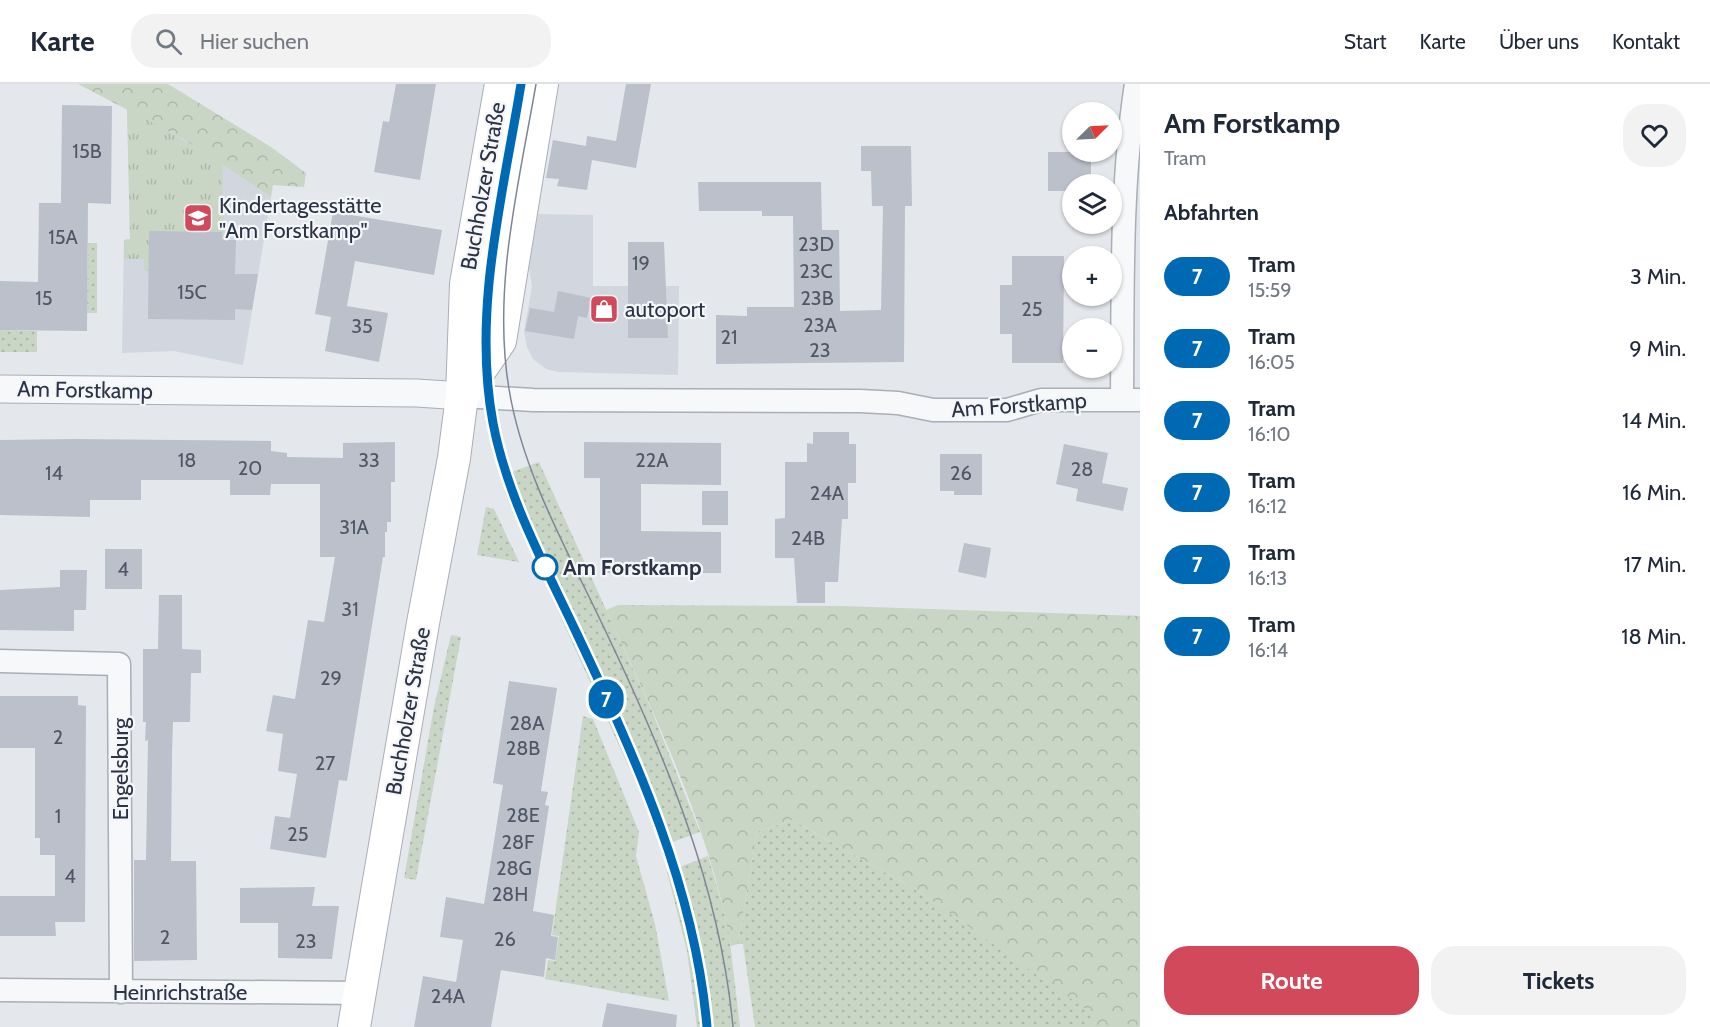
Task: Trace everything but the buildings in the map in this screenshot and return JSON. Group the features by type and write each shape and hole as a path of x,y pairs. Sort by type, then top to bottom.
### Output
{"main road":[{"name":"Buchholzer Straße","path":"354,1027 423,623 454,458 462,396 466,284 501,84"},
{"name":"Buchholzer Straße","path":"462,396 500,341 542,84"}],"street":[{"path":"1131,400 1123,228 1128,139 1136,84"},
{"name":"Am Forstkamp","path":"0,389 417,393 533,400 860,401 898,403 933,411 1007,410 1041,400 1131,400"},
{"name":"Engelsburg","path":"0,661 119,664 121,992"},
{"name":"Heinrichstraße","path":"0,990 360,993"}],"shaded area":[{"name":"Kindertagesstätte \"Am Forstkamp\"","path":"127,108 183,139 271,197 243,365 174,351 122,353 124,240 130,239"},
{"name":"autoport","path":"538,214 593,215 593,286 679,286 678,375 558,372 546,369 533,359 527,347 524,331 532,287 529,266"}],"green space":[{"path":"78,84 168,84 271,147 306,173 304,187 273,185 271,197 183,139"},
{"path":"513,84 530,84 501,260 484,257"},
{"path":"127,108 222,163 224,240 149,239 149,271 144,270 144,259 124,259 124,240 130,239"},
{"path":"88,243 97,243 97,313 87,313"},
{"path":"0,330 37,331 37,352 0,352"},
{"path":"539,462 652,711 700,832 661,846 633,776 509,504 500,476"},
{"path":"486,507 494,509 519,562 477,555"},
{"path":"618,605 842,606 1140,616 1140,1027 1091,1027 1094,1015 918,891 792,820 757,832 738,944 731,946 722,902 695,816 662,733 606,610"},
{"path":"451,635 461,637 416,880 404,878 434,707"},
{"path":"583,716 593,719 639,832 636,856 655,924 669,1001 545,979 548,960 555,961 559,936 552,935"},
{"path":"792,820 918,891 1095,1015 1091,1027 755,1027 743,944 738,944 757,832"},
{"path":"708,856 728,925 740,1027 697,1027 687,951 667,872"}],"tram line":[{"path":"521,84 498,210 487,296 487,381 493,423 516,501 618,722 658,820 676,871 690,922 701,974 707,1027"},
{"name":"7","path":"521,84 488,290 485,339 493,424 513,494 621,730 670,854 685,900 696,949 707,1027"},
{"path":"536,84 516,197 506,274 504,313 509,389 516,421 536,483 628,679 687,824 716,924 733,1027"}],"place":[{"name":"Kindertagesstätte \"Am Forstkamp\"","path":"198,218"},
{"name":"autoport","path":"604,309"},
{"name":"Am Forstkamp","path":"545,567"}]}
